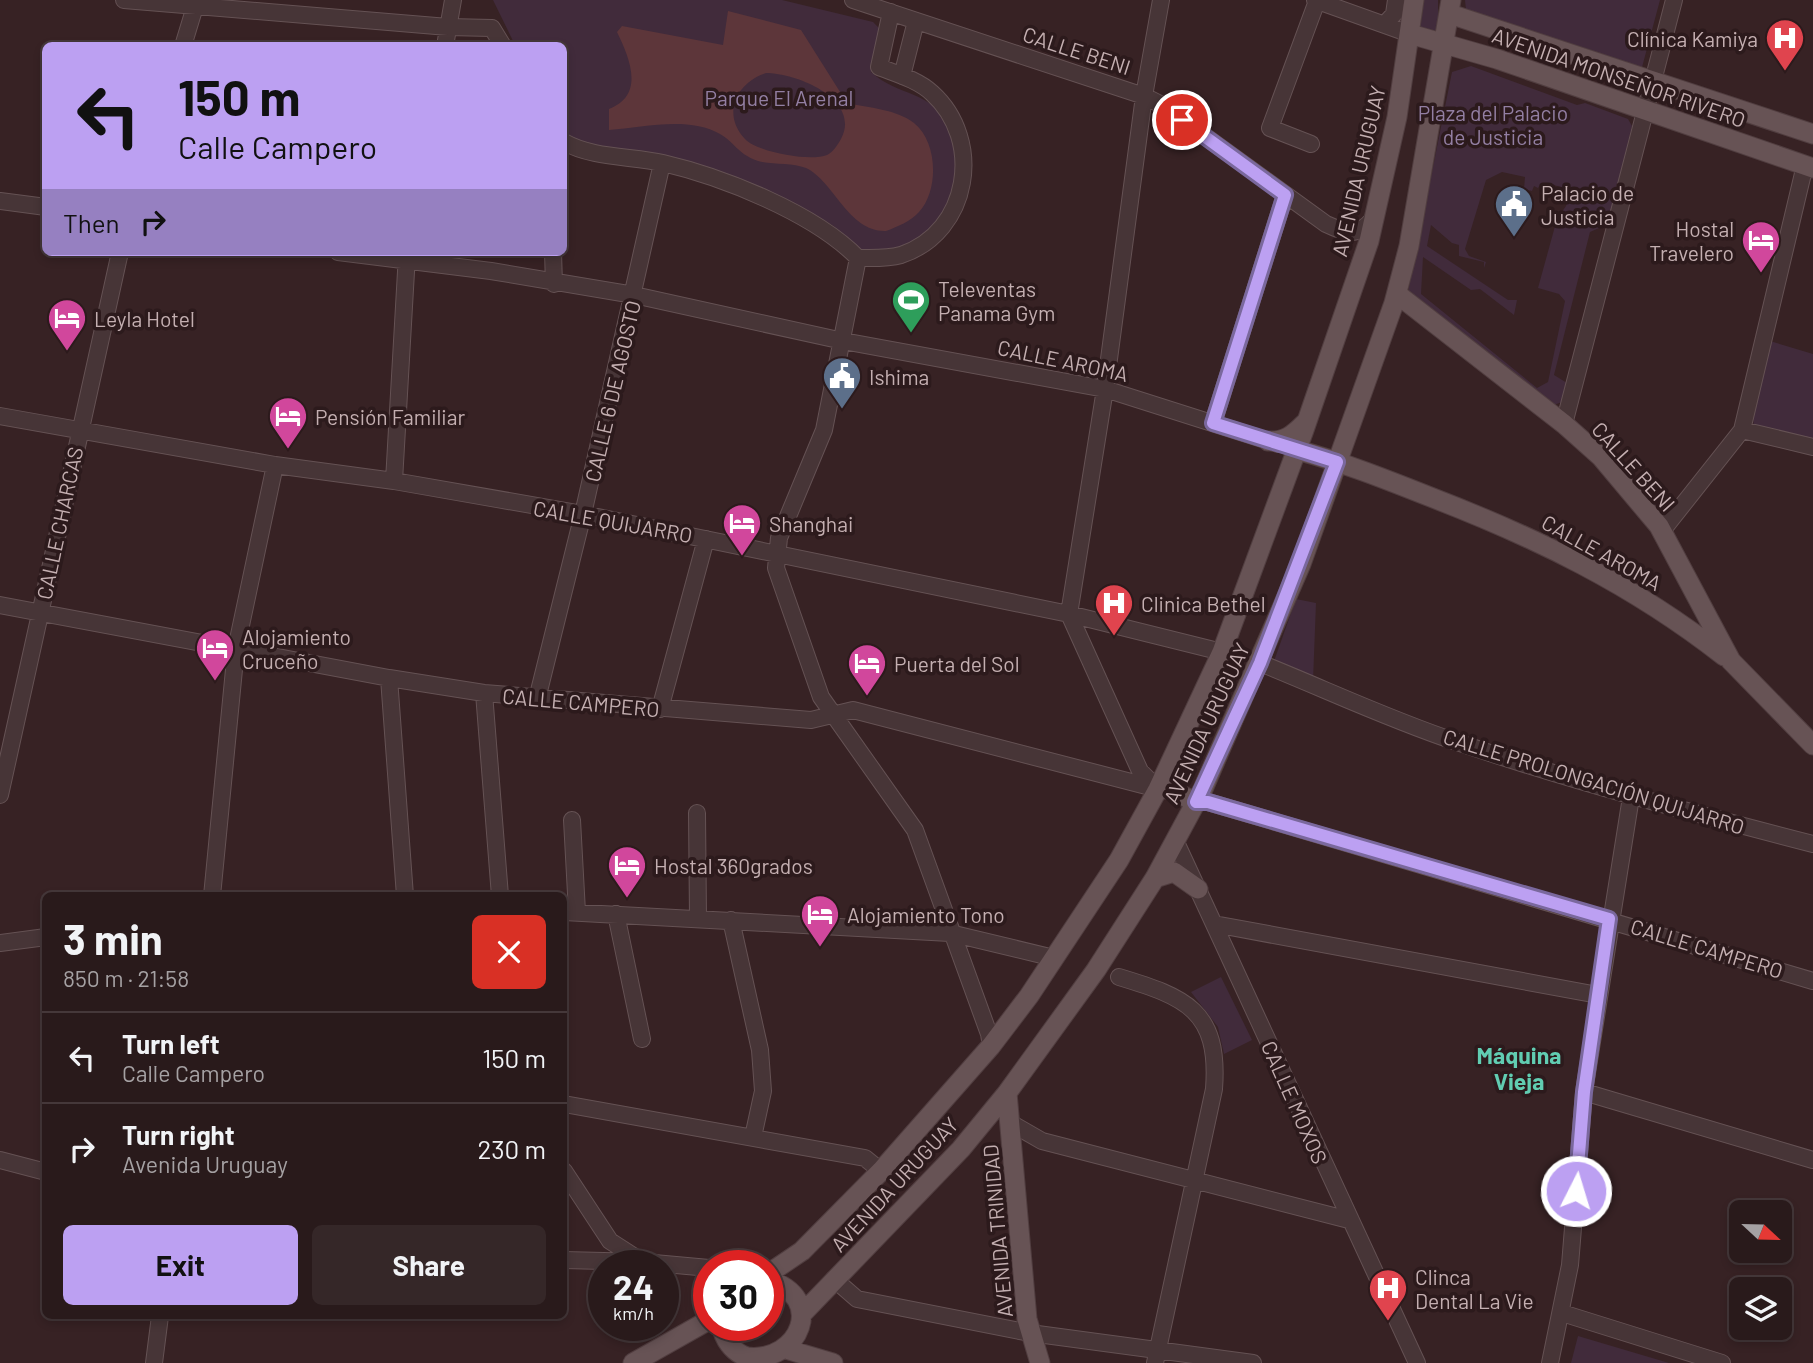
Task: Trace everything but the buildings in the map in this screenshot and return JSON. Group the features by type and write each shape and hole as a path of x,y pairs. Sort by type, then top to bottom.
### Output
{"main road":[{"name":"AVENIDA URUGUAY","path":"784,1263 802,1251 881,1171 991,1046 1119,860 1158,789 1222,652 1308,420 1369,240 1397,117 1414,0"},
{"name":"AVENIDA URUGUAY","path":"802,1314 961,1149 1007,1093 1096,970 1155,878 1196,802 1260,663 1337,462 1396,293 1409,246 1446,45 1450,7"},
{"name":"AVENIDA MONSEÑOR RIVERO","path":"1450,7 1653,83 1813,134"},
{"name":"AVENIDA MONSEÑOR RIVERO","path":"1410,34 1497,59 1809,167"},
{"path":"1675,119 1671,111 1672,102 1683,93"},
{"name":"CALLE BENI","path":"1396,293 1564,424 1601,457 1662,531 1731,661 1813,745"},
{"path":"1268,441 1280,442 1294,435 1308,420"},
{"path":"1349,427 1356,452 1372,474"},
{"name":"CALLE AROMA","path":"1297,450 1372,474 1552,547 1671,618 1731,661"},
{"path":"1671,618 1691,611 1695,592"},
{"path":"1158,789 1168,789 1196,802"},
{"path":"1155,878 1163,873 1174,872 1198,889"},
{"name":"AVENIDA TRINIDAD","path":"1007,1093 1030,1333 1040,1363"},
{"path":"782,1357 802,1327 802,1314 791,1293 784,1289"},
{"path":"633,1363 693,1329"},
{"path":"729,1341 739,1360 782,1357 833,1363"}],"street":[{"path":"124,0 196,3 448,27 492,28 501,42"},
{"path":"446,42 453,0"},
{"name":"CALLE BENI","path":"853,0 875,2 891,12 916,21 1144,96 1162,104 1326,223 1348,233 1363,231 1373,219"},
{"path":"1158,789 1140,771 1069,614 1105,389 1144,96 1161,0"},
{"path":"1311,144 1270,128 1316,0 1410,34"},
{"path":"1385,24 1394,14 1395,0"},
{"path":"1564,424 1674,0"},
{"path":"184,42 196,3"},
{"path":"858,258 901,255 934,236 947,224 958,200 963,164 960,132 942,104 930,91 879,67 891,12"},
{"path":"902,76 916,21"},
{"path":"567,143 592,151 662,163 717,180 804,217 844,243 858,258"},
{"name":"CALLE 6 DE AGOSTO","path":"537,699 583,514 662,163"},
{"path":"1662,531 1742,430 1809,167"},
{"path":"1213,423 1285,195"},
{"path":"0,201 42,206"},
{"name":"CALLE CHARCAS","path":"0,795 119,256"},
{"path":"552,256 554,284"},
{"path":"394,481 406,257"},
{"name":"CALLE AROMA","path":"406,257 554,284 634,295 843,341 1105,389 1297,450"},
{"path":"858,258 824,430 779,538 776,568 821,697 915,830 991,1046"},
{"name":"CALLE QUIJARRO","path":"0,416 275,466 394,481 583,514 1069,614 1222,652"},
{"path":"1742,430 1813,447"},
{"path":"212,892 236,649 275,466"},
{"path":"660,709 706,538"},
{"name":"CALLE CAMPERO","path":"0,605 389,678 537,699 811,720 853,710 1158,789"},
{"name":"CALLE PROLONGACIÓN QUIJARRO","path":"1260,663 1453,741 1631,797 1813,844"},
{"path":"389,678 405,892"},
{"path":"484,692 500,892"},
{"path":"1550,1363 1570,1265 1584,1092 1609,919 1631,797"},
{"name":"CALLE CAMPERO","path":"1196,802 1208,802 1813,981"},
{"path":"697,813 698,918"},
{"path":"572,820 570,912 950,933 1054,958"},
{"name":"CALLE MOXOS","path":"1175,840 1417,1363"},
{"path":"616,914 642,1039"},
{"path":"732,920 761,1050 763,1091 753,1137"},
{"path":"1214,924 1598,995"},
{"path":"0,943 42,938"},
{"path":"1119,977 1185,1001 1210,1038 1215,1060 1214,1089 1156,1357"},
{"path":"1584,1092 1813,1160"},
{"path":"567,1105 865,1158 881,1171"},
{"path":"1009,1122 1042,1141 1195,1178 1349,1220"},
{"path":"0,1160 42,1171"},
{"path":"567,1176 610,1241 621,1250"},
{"path":"567,1261 588,1261"},
{"path":"834,1279 857,1299 1156,1357 1253,1363"},
{"path":"1562,1313 1722,1363"},
{"path":"154,1363 160,1319"}],"green space":[{"name":"Parque El Arenal","path":"493,0 782,0 873,22 880,29 871,72 892,86 934,106 952,128 957,145 957,168 949,207 936,225 916,241 892,252 880,254 864,251 832,225 808,212 572,138 567,134 567,42 514,42"},
{"path":"1424,0 1438,0 1438,39 1420,31"},
{"path":"1465,0 1660,0 1641,71 1466,10"},
{"name":"Plaza del Palacio de Justicia","path":"1471,66 1577,105 1585,103 1628,119 1632,126 1608,224 1590,232 1554,375 1567,383 1562,402 1554,405 1408,292 1452,72","holes":["1502,172 1525,177 1524,189 1532,191 1534,186 1538,188 1540,185 1552,189 1554,185 1570,190 1566,206 1557,219 1538,288 1559,294 1565,301 1548,382 1537,388 1421,294 1423,257 1471,290 1480,289 1514,315 1517,300 1508,300 1427,246 1431,225 1452,243 1459,245 1459,256 1484,262 1484,268 1486,262 1469,256 1465,249 1486,180"]},
{"path":"1770,341 1813,354 1813,444 1754,428 1753,416"},
{"path":"1296,599 1316,603 1313,681 1273,664"},
{"path":"1221,977 1252,1040 1224,1054 1218,1027 1191,992"},
{"path":"1578,1336 1669,1363 1571,1363"}],"shaded area":[{"path":"728,11 801,30 847,103 891,112 914,123 928,142 933,166 930,191 919,212 908,221 886,231 873,229 851,215 816,174 795,165 758,161 745,155 725,137 708,129 695,125 666,124 609,130 609,109 628,95 631,85 629,64 617,32 622,26 723,45","holes":["766,73 779,74 823,91 842,112 845,125 841,139 829,154 809,157 772,152 751,144 738,129 733,110 740,91 756,77"]}],"place":[{"name":"Clínica Kamiya","path":"1785,72"},
{"name":"Palacio de Justicia","path":"1514,238"},
{"name":"Hostal Travelero","path":"1761,274"},
{"name":"Televentas Panama Gym","path":"911,334"},
{"name":"Leyla Hotel","path":"67,352"},
{"name":"Ishima","path":"842,410"},
{"name":"Pensión Familiar","path":"288,450"},
{"name":"Shanghai","path":"742,557"},
{"name":"Clinica Bethel","path":"1114,637"},
{"name":"Alojamiento Cruceño","path":"215,682"},
{"name":"Puerta del Sol","path":"867,697"},
{"name":"Hostal 360grados","path":"627,899"},
{"name":"Alojamiento Tono","path":"820,948"},
{"name":"Clinca Dental La Vie","path":"1388,1322"}],"district":[{"name":"Máquina Vieja","path":"1519,1068"}],"route":[{"path":"1182,120 1285,195 1213,423 1337,462 1301,564 1260,663 1196,802 1208,802 1609,919 1584,1092 1576,1191"}]}
